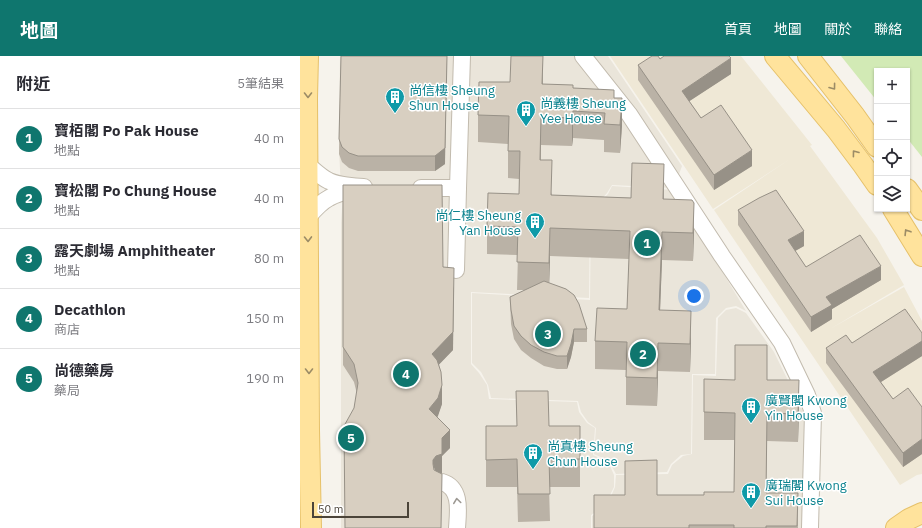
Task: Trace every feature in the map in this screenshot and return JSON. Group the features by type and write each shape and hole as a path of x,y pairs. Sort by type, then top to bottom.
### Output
{"main road":[{"path":"308,56 309,430 311,528"},
{"path":"775,56 836,129 874,180"},
{"path":"808,56 874,143"},
{"path":"910,193 922,210"},
{"path":"895,212 922,256"},
{"path":"896,528 909,519 922,513"}],"lane":[{"path":"456,270 462,56"},
{"path":"583,56 629,114 722,256 782,343 807,395 813,413 810,528"},
{"path":"308,165 330,182 343,185 369,187 343,192 329,198 317,207 308,217"},
{"path":"406,187 458,188"},
{"path":"442,482 446,483 452,488 456,494 458,503 457,528"}],"shaded area":[{"path":"340,56 608,56 682,166 674,188 612,185 599,202 590,207 589,298 471,292 471,364 487,385 489,399 577,402 579,412 587,423 595,428 593,455 604,460 610,466 614,475 614,487 608,499 600,509 591,515 591,528 341,528 341,223 343,192 341,189 339,150"},
{"path":"610,56 741,56 812,145 810,146 877,238 904,285 830,329 904,287 922,321 922,474 917,475 900,485 714,210 790,159 713,209"},
{"path":"612,186 673,190 746,311 736,306 726,308 716,318 715,374 692,374 691,454 681,455 671,464 667,472 616,474 611,465 605,459 594,454 596,428 588,422 581,412 578,401 491,398 488,385 481,372 472,363 472,293 590,300 591,208 599,203 608,194"},
{"path":"736,308 746,313 774,352 803,411 805,430 803,528 592,528 592,516 601,510 609,501 615,487 616,475 668,474 672,465 683,456 692,454 693,375 716,376 718,318 726,310"}],"green space":[{"path":"841,56 922,56 922,157 910,142 910,68 874,68 874,97"}],"building":[{"path":"341,56 447,56 445,148 435,156 358,156 349,153 342,147 339,139"},
{"path":"511,56 543,56 542,84 573,85 573,88 614,90 614,98 622,98 620,125 604,124 605,113 573,111 572,118 541,117 540,160 552,160 551,195 631,198 632,163 664,164 663,199 692,200 694,203 693,233 662,232 659,310 691,311 690,344 658,343 657,378 626,377 627,342 595,341 597,308 627,309 630,231 550,228 549,263 517,262 518,227 487,226 488,193 519,194 520,151 508,151 509,116 478,115 479,82 510,82"},
{"path":"652,56 658,56 660,59 664,56 729,56 731,58 682,91 701,118 721,105 752,150 714,175 638,65"},
{"path":"343,185 442,185 443,267 454,268 453,332 432,354 437,360 441,372 442,385 438,398 429,409 450,430 442,438 442,454 436,456 433,460 434,470 442,474 441,528 345,528 344,426 354,408 358,383 354,364 343,347"},
{"path":"776,190 804,231 788,240 806,267 860,235 881,266 826,297 832,305 811,317 738,210"},
{"path":"544,281 566,289 574,295 579,304 587,329 574,329 567,356 557,356 544,352 531,345 521,336 514,326 510,297"},
{"path":"905,309 922,333 922,341 873,372 893,399 908,388 922,407 922,439 903,453 826,348 846,335 852,343"},
{"path":"735,345 767,345 767,380 799,380 798,414 767,413 766,493 798,493 797,526 734,528 734,525 689,525 689,528 594,528 594,495 625,495 625,461 657,460 657,495 704,495 704,492 734,492 735,413 704,412 704,379 735,380"},
{"path":"516,391 548,391 549,426 580,426 580,459 549,459 550,494 518,494 517,459 486,460 486,426 517,426"}],"place":[{"name":"尚信樓 Sheung Shun House","path":"395,114"},
{"name":"尚義樓 Sheung Yee House","path":"526,127"},
{"name":"尚仁樓 Sheung Yan House","path":"535,239"},
{"name":"寶栢閣 Po Pak House","path":"647,243"},
{"name":"露天劇場 Amphitheater","path":"548,334"},
{"name":"寶松閣 Po Chung House","path":"643,354"},
{"name":"Decathlon","path":"406,374"},
{"name":"廣賢閣 Kwong Yin House","path":"751,424"},
{"name":"尚德藥房","path":"351,438"},
{"name":"尚真樓 Sheung Chun House","path":"533,470"},
{"name":"廣瑞閣 Kwong Sui House","path":"751,509"}]}
